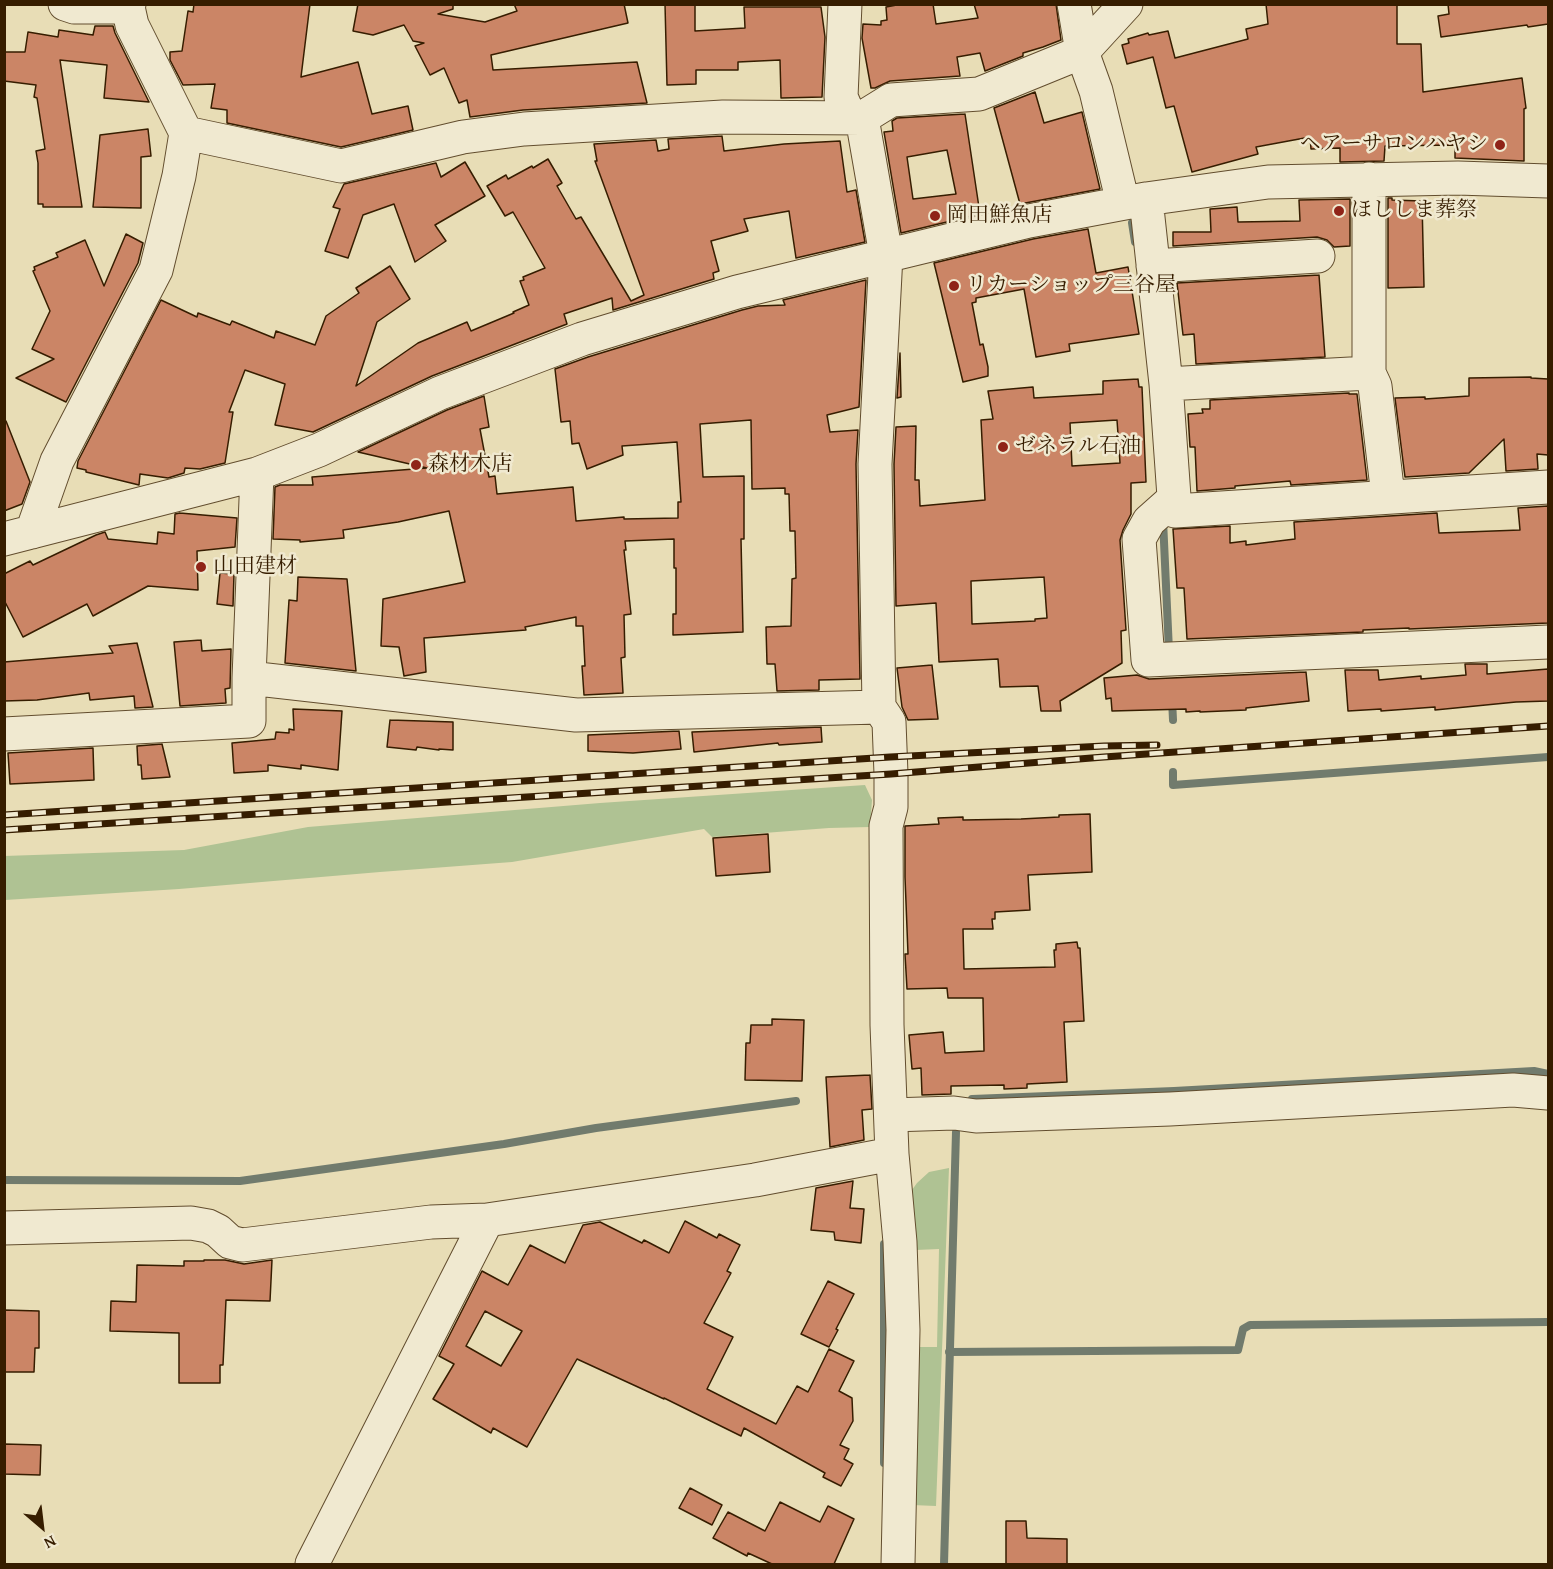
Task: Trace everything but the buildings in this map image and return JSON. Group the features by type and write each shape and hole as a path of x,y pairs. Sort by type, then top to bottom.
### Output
{"street":[{"path":"18,535 156,270 186,133 132,25 129,6 74,7 65,4"},
{"path":"844,4 841,97 856,118 886,255 875,464 879,707 889,722 891,774 891,807 886,826 887,1024 903,1330 898,1564"},
{"path":"1074,4 1082,52 1134,201 1153,266 1166,384 1165,507 1149,521 1139,539 1149,660 1548,642"},
{"path":"186,133 341,166 463,137 524,129 723,117 856,118 891,100 979,94 1082,52 1126,4"},
{"path":"18,535 257,474 319,450 440,393 582,339 736,292 1029,220 1134,201 1268,182 1458,178 1548,181"},
{"path":"1368,179 1369,373 1375,386 1388,496"},
{"path":"1153,266 1318,256"},
{"path":"1166,384 1369,373"},
{"path":"4,734 249,721 257,474"},
{"path":"1165,507 1175,511 1548,487"},
{"path":"249,678 576,715 879,707"},
{"path":"891,1115 954,1113 976,1116 1170,1109 1513,1090 1548,1093"},
{"path":"4,1228 191,1223 208,1226 218,1231 230,1242 242,1245 431,1222 488,1220 755,1180 892,1154"},
{"path":"312,1564 488,1220"}],"green space":[{"path":"865,785 872,800 870,827 712,837 704,829 512,862 179,889 5,900 4,856 184,850 308,827 600,803"},
{"path":"949,1168 936,1506 912,1505 907,1197 929,1172","holes":["939,1249 937,1347 917,1347 916,1250"]}],"waterway":[{"path":"1132,223 1135,242"},
{"path":"1163,520 1169,651"},
{"path":"1172,699 1173,720"},
{"path":"1173,772 1173,785 1548,757"},
{"path":"972,1099 1174,1091 1534,1071 1548,1074"},
{"path":"4,1180 240,1181 796,1101"},
{"path":"944,1564 956,1132"},
{"path":"884,1244 884,1463"},
{"path":"949,1352 1238,1350 1243,1329 1250,1325 1548,1322"}],"railway":[{"path":"4,830 891,774 1548,726"},
{"path":"4,815 890,757 1157,745"}],"place":[{"name":"ヘアーサロンハヤシ","path":"1500,145"},
{"name":"ほししま葬祭","path":"1339,211"},
{"name":"岡田鮮魚店","path":"935,216"},
{"name":"リカーショップ三谷屋","path":"954,286"},
{"name":"ゼネラル石油","path":"1003,447"},
{"name":"森材木店","path":"416,465"},
{"name":"山田建材","path":"201,567"}]}
